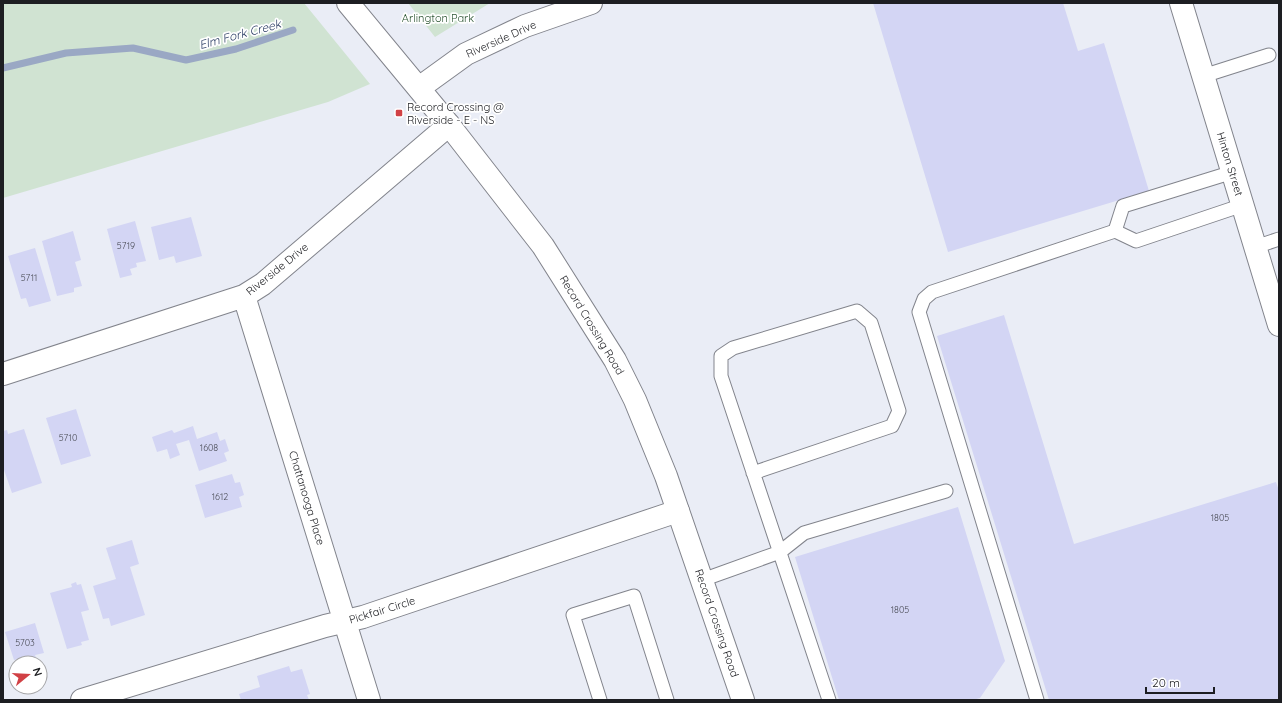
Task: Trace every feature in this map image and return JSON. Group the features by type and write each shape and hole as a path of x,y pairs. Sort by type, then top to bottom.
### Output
{"street":[{"name":"Record Crossing Road","path":"348,3 449,125 543,246 615,360 635,400 666,476 743,700"},
{"name":"Riverside Drive","path":"419,88 466,54 525,26 591,3"},
{"name":"Hinton Street","path":"1181,3 1279,325"},
{"name":"Riverside Drive","path":"3,374 244,296 263,284 449,125"},
{"name":"Chattanooga Place","path":"244,296 370,700"},
{"name":"Pickfair Circle","path":"82,700 324,626 345,622 678,511"}],"lane":[{"path":"1203,76 1270,55"},
{"path":"1115,231 1123,206 1233,172"},
{"path":"1037,700 919,312 924,299 932,292 1115,231 1136,241 1243,205"},
{"path":"1255,247 1279,239"},
{"path":"753,473 892,426 899,411 871,323 857,311 733,348 721,356 721,376 753,473 830,700"},
{"path":"702,580 780,552 804,533 946,491"},
{"path":"600,700 573,615 634,596 667,700"}],"green space":[{"path":"3,3 304,3 370,84 328,102 3,198"},
{"name":"Arlington Park","path":"408,3 490,3 435,37"}],"building":[{"path":"873,3 1063,3 1078,51 1104,43 1149,191 948,252"},
{"path":"191,217 202,256 176,263 174,256 159,260 151,227"},
{"path":"135,221 146,261 136,263 137,267 130,269 132,275 120,278 107,229"},
{"path":"73,231 81,260 75,262 82,286 74,288 74,292 57,296 42,241"},
{"path":"35,248 51,301 29,307 26,298 21,299 8,256"},
{"path":"1004,315 1074,544 1276,482 1279,491 1279,700 1049,700 937,336"},
{"path":"76,409 91,456 61,465 46,418"},
{"path":"193,426 197,439 217,432 220,441 225,439 229,451 224,453 227,461 199,471 189,440 176,444 180,455 170,459 167,449 157,452 152,437 172,430 174,433"},
{"path":"24,429 42,483 12,493 3,467 3,431 7,430 8,434"},
{"path":"232,474 235,483 240,482 244,495 239,497 242,507 205,518 195,485"},
{"path":"958,507 1005,661 980,698 973,700 839,700 795,557"},
{"path":"132,540 139,564 130,567 145,615 111,626 109,618 103,619 93,586 116,579 106,548"},
{"path":"76,582 77,585 81,584 89,610 81,612 89,640 81,642 82,645 67,649 50,593 72,587 71,584"},
{"path":"35,623 44,653 35,655 12,655 5,632"},
{"path":"289,666 291,672 302,669 310,694 307,695 309,700 241,700 239,694 260,687 257,676"}],"waterway":[{"name":"Elm Fork Creek","path":"3,68 66,53 133,48 186,60 236,49 293,30"}],"place":[{"name":"Record Crossing @ Riverside - E - NS","path":"399,113"}]}
